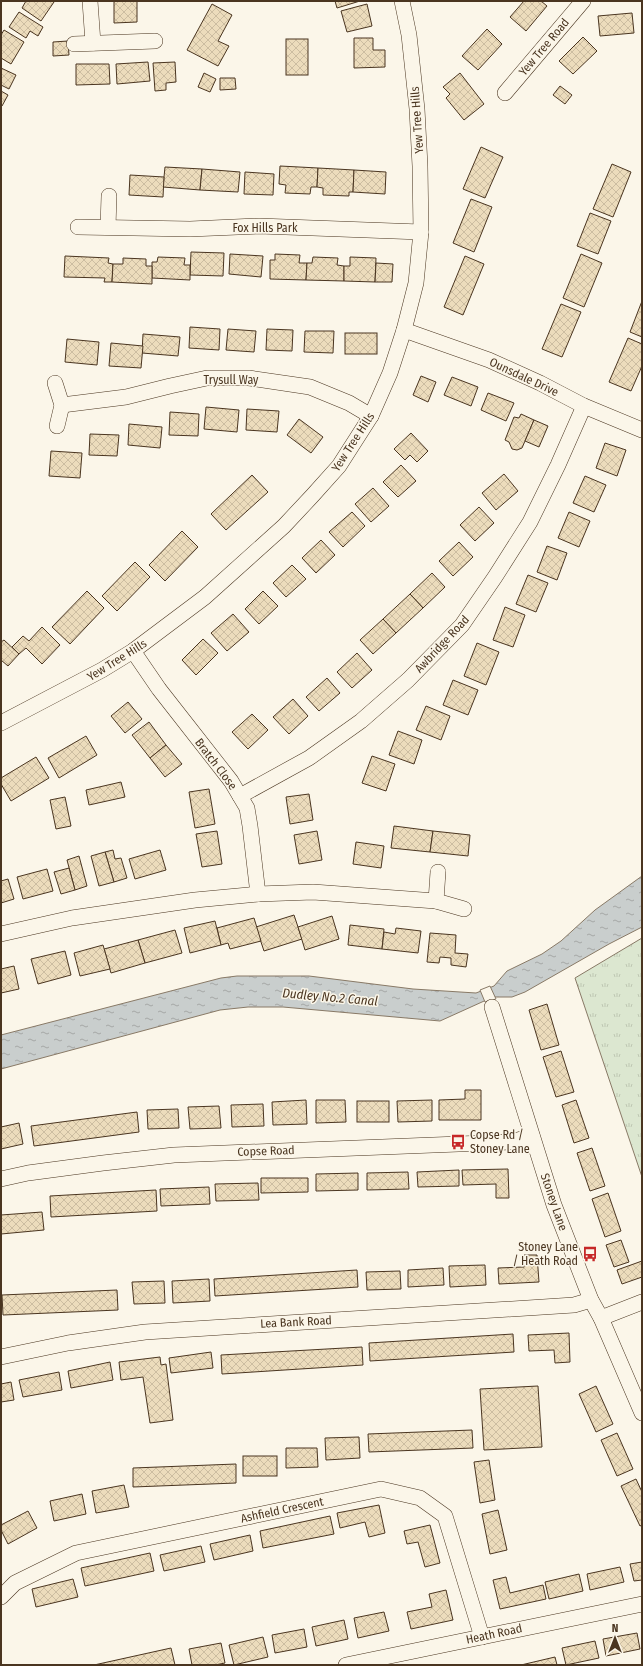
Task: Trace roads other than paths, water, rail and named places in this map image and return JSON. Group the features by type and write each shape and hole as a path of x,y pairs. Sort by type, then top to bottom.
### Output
{"street":[{"path":"90,1 93,43"},
{"name":"Yew Tree Hills","path":"1,723 78,684 133,651 205,597 284,526 339,466 371,416 390,373 404,330 416,283 421,232 417,109 409,35 402,1"},
{"name":"Yew Tree Road","path":"505,93 583,1"},
{"path":"74,44 155,41"},
{"path":"108,196 108,227"},
{"name":"Fox Hills Park","path":"78,227 190,229 259,226 421,232"},
{"name":"Ounsdale Drive","path":"404,330 489,360 540,383 584,406 642,430"},
{"name":"Trysull Way","path":"62,405 126,397 207,378 249,378 310,387 349,403 371,416"},
{"path":"55,383 62,405 57,426"},
{"name":"Awbridge Road","path":"240,796 309,758 361,721 408,680 462,624 495,578 530,522 558,465 584,406"},
{"name":"Bratch Close","path":"133,651 159,689 231,780 247,808 258,894"},
{"path":"436,901 438,872"},
{"path":"1,934 72,918 195,900 258,894 313,892 436,901 464,909"},
{"name":"Stoney Lane","path":"492,1007 554,1205 591,1300 601,1318 642,1413"},
{"name":"Copse Road","path":"1,1179 28,1173 174,1155 511,1142 532,1136"},
{"name":"Lea Bank Road","path":"1,1357 68,1343 145,1332 574,1306 591,1300"},
{"path":"601,1318 642,1302"},
{"name":"Ashfield Crescent","path":"1,1597 15,1583 76,1553 381,1489 420,1498 445,1516 482,1637"},
{"name":"Heath Road","path":"346,1665 642,1604"}],"water":[{"name":"Dudley No.2 Canal","path":"642,876 642,927 525,992 512,997 493,997 440,1021 283,1007 248,1007 220,1010 1,1069 1,1035 221,978 237,976 309,976 413,989 476,993 494,986 507,971 542,954 561,941 595,910"}],"place":[{"name":"Copse Rd / Stoney Lane","path":"458,1142"},
{"name":"Stoney Lane / Heath Road","path":"590,1254"}]}
